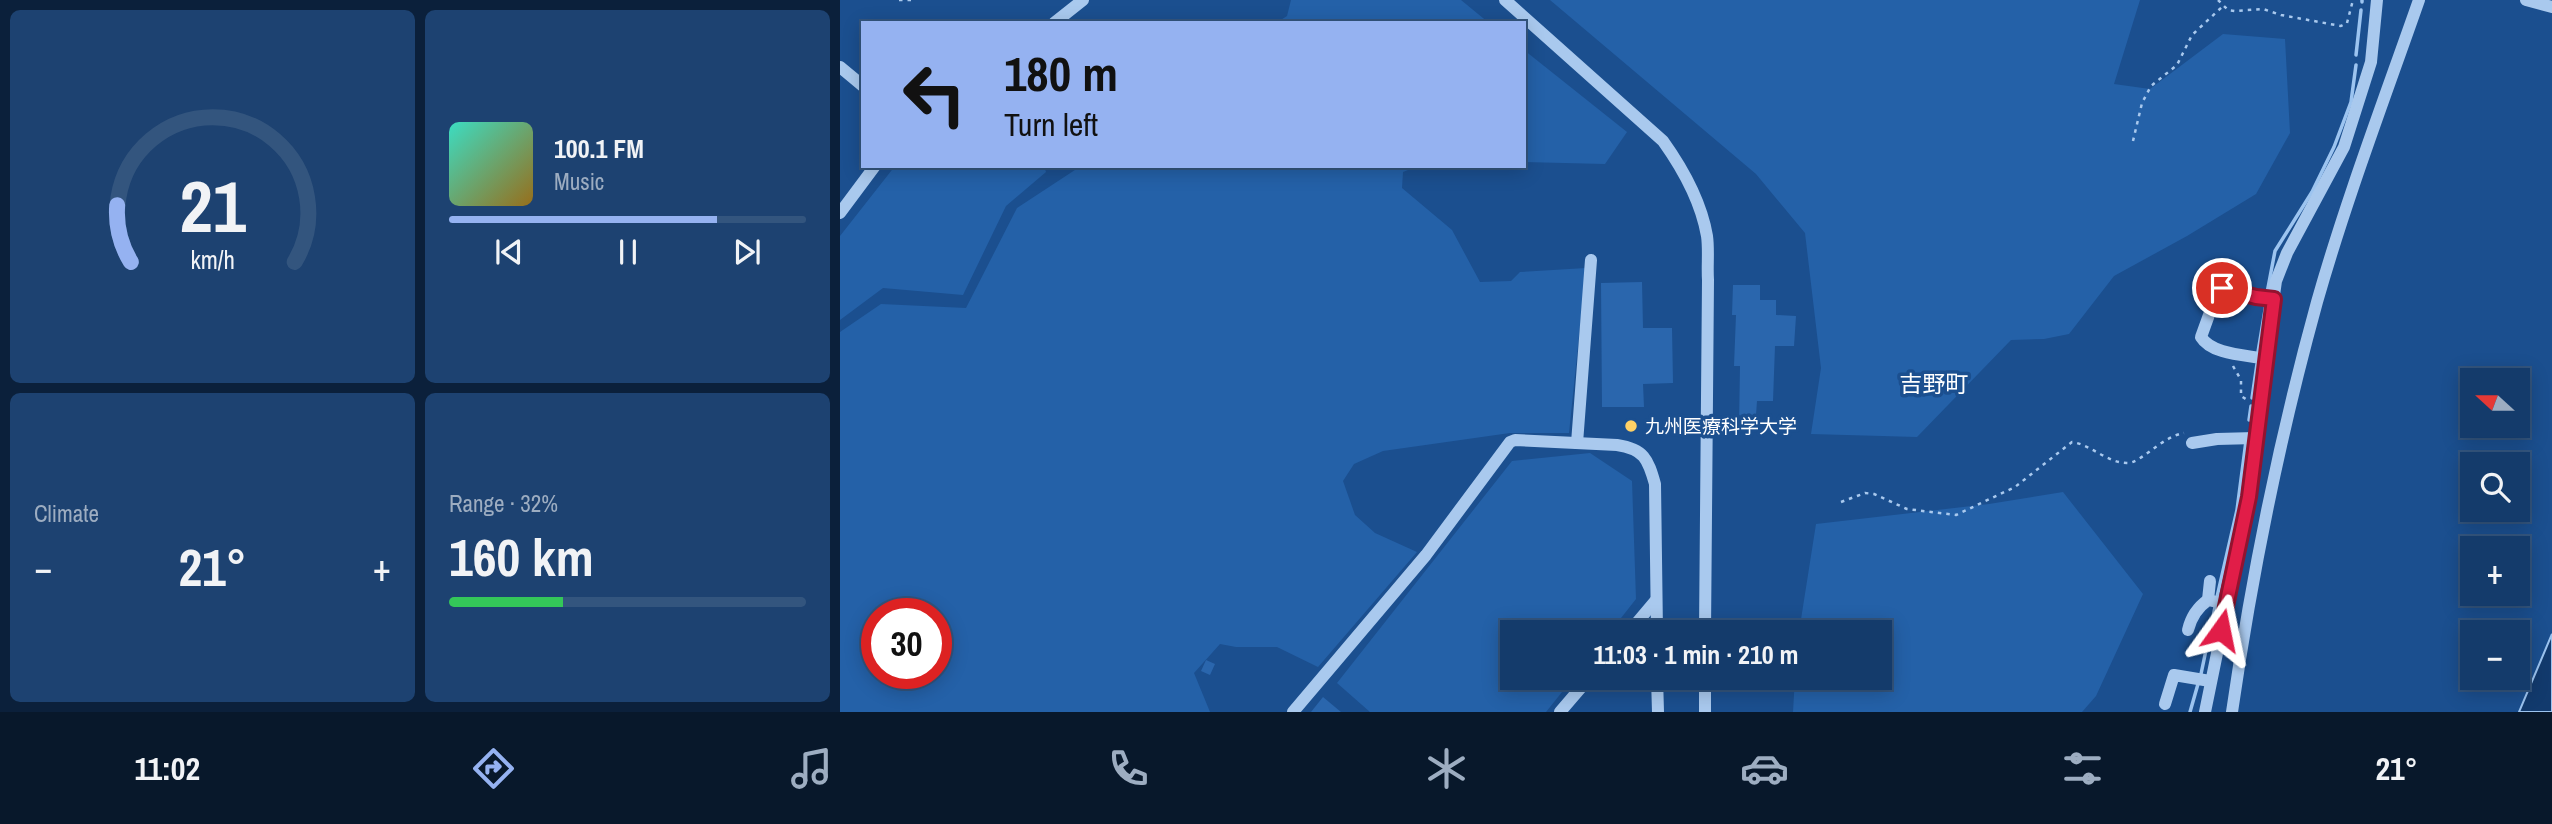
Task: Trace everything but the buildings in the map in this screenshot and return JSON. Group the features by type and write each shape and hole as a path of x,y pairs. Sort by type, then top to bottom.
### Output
{"street":[{"path":"1057,21 1083,0"},
{"path":"1504,0 1663,141 1680,164 1700,212 1707,236 1705,620"},
{"path":"2205,712 2249,497 2276,281 2287,253 2344,146 2371,62 2377,0"},
{"path":"2232,712 2247,612 2291,403 2318,301 2364,153 2418,0"},
{"path":"2526,0 2552,6"},
{"path":"840,67 861,84"},
{"path":"840,214 874,168"},
{"path":"1577,443 1591,260"},
{"path":"2266,359 2222,351 2204,342 2201,337 2218,290 2222,288 2274,299"},
{"path":"2189,438 2255,439"},
{"path":"1293,712 1426,555 1510,442 1633,447 1644,456 1655,484 1657,620"},
{"path":"2208,600 2210,581"},
{"path":"1639,620 1656,600"},
{"path":"2188,630 2190,620 2208,600 2226,604"},
{"path":"2165,704 2174,675 2210,681"},
{"path":"1564,711 1580,690"},
{"path":"1657,690 1658,712"},
{"path":"1705,690 1705,712"}],"path":[{"path":"899,0 913,0"},
{"path":"2218,0 2223,6 2235,11 2263,9 2341,26 2347,23 2353,0"},
{"path":"2133,141 2141,103 2151,86 2177,65 2192,35 2223,6"},
{"path":"2222,351 2241,380 2241,397 2245,401 2259,402"},
{"path":"1840,502 1865,493 1874,494 1908,509 1956,515 2015,487 2071,442 2084,444 2115,461 2128,464 2140,461 2147,451 2161,442 2189,438"}],"shaded area":[{"path":"1291,0 1461,0 1487,21 1279,21 1287,16"},
{"path":"1550,0 2140,0 2114,84 2150,89 2223,34 2285,39 2290,133 2256,194 2114,276 2069,334 2044,339 2011,340 1917,437 1811,434 1821,368 1805,233 1756,174"},
{"path":"1526,52 1627,132 1605,164 1526,162"},
{"path":"893,168 1045,168 1046,172 1006,206 963,295 883,288 840,320 840,236"},
{"path":"1078,168 1413,168 1403,172 1402,188 1452,230 1480,282 1511,281 1520,272 1586,268 1569,433 1510,433 1383,451 1354,464 1343,481 1355,515 1375,533 1417,552 1318,667 1277,647 1236,647 1220,644 1194,673 1210,712 840,712 840,332 881,304 966,308 1017,208"},
{"path":"1590,453 1632,481 1636,599 1619,620 1500,620 1500,690 1564,690 1546,712 1370,712 1337,683 1512,461"},
{"path":"2063,492 2143,594 2096,696 2082,712 1793,712 1794,690 1892,690 1892,620 1801,620 1816,524 1989,504"},
{"path":"2552,634 2552,712 2519,712"}],"waterway":[{"path":"2356,55 2361,10"},
{"path":"2267,293 2275,251 2312,192 2334,147 2351,102 2356,65"},
{"path":"2258,352 2266,304"},
{"path":"2252,398 2257,364"},
{"path":"2249,420 2251,406"},
{"path":"2217,597 2237,510 2246,441"},
{"path":"2201,674 2215,607"},
{"path":"2190,712 2198,684"}],"place":[{"name":"九州医療科学大学","path":"1631,426"}],"district":[{"name":"吉野町","path":"1934,383"}],"route":[{"path":"2221,630 2249,497 2274,299 2222,288"}]}
